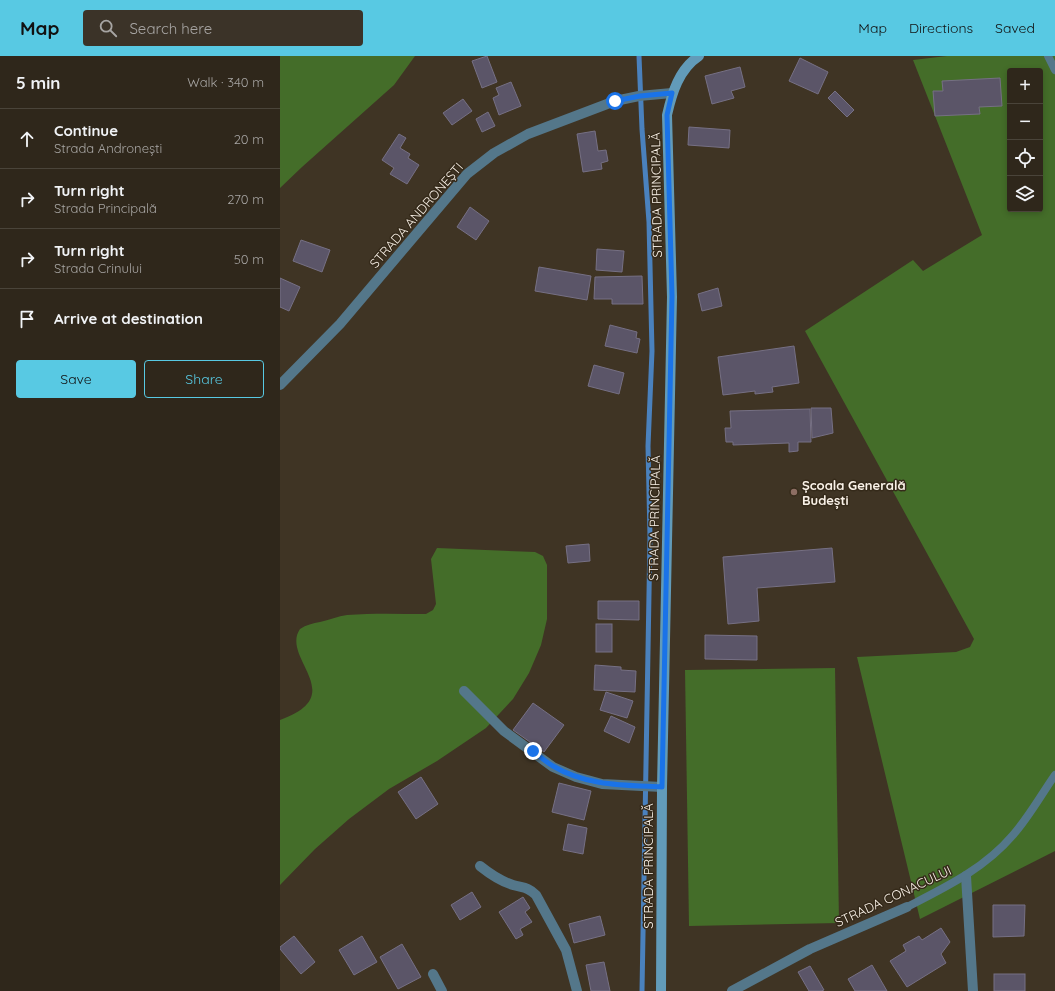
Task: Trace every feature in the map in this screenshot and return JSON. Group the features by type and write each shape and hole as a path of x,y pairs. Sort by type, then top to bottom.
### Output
{"main road":[{"name":"STRADA PRINCIPALĂ","path":"661,991 660,787 672,296 667,115 672,93 682,74 694,57"}],"street":[{"name":"STRADA ANDRONEȘTI","path":"280,385 340,324 467,174 494,153 528,134 615,101 640,96 672,93"},
{"path":"464,691 504,731 553,767 576,777 602,784 660,787"},
{"path":"480,866 495,877 513,885 529,889 536,894 566,950 577,991"},
{"path":"966,876 973,991"},
{"name":"STRADA CONACULUI","path":"732,991 810,949 907,907"},
{"path":"433,974 442,991"}],"lane":[{"path":"1048,56 1055,70"},
{"name":"STRADA CONACULUI","path":"907,907 966,876 996,853 1013,835 1055,775"}],"green space":[{"path":"280,56 415,56 394,85 280,188"},
{"path":"947,56 1055,56 1055,851 920,919 857,657 956,652 970,647 974,639 805,331 913,260 923,271 982,235 913,60"},
{"path":"437,548 535,552 543,556 547,565 547,619 541,645 529,673 513,699 486,728 437,761 389,789 349,819 315,849 280,885 280,720 300,710 310,699 312,688 309,676 298,652 296,640 300,629 305,626 347,615 426,614 433,610 436,604 431,559"},
{"path":"835,668 839,923 689,926 685,670"}],"building":[{"path":"487,56 497,82 482,88 472,61"},
{"path":"800,58 828,72 818,94 789,81"},
{"path":"740,67 745,87 731,91 734,98 712,104 705,76"},
{"path":"1000,78 1002,106 979,107 980,114 935,116 933,91 943,91 942,81"},
{"path":"511,82 521,106 499,115 493,98 499,95 496,88"},
{"path":"835,91 854,110 847,117 828,98"},
{"path":"463,99 472,111 452,125 443,113"},
{"path":"488,112 495,126 482,132 476,119"},
{"path":"689,127 730,130 729,148 688,145"},
{"path":"595,131 598,151 606,150 608,161 601,163 602,169 583,172 577,134"},
{"path":"399,134 406,138 400,148 410,154 408,158 419,165 407,184 390,174 394,168 382,160"},
{"path":"470,207 489,221 476,240 457,227"},
{"path":"301,240 330,250 322,272 293,261"},
{"path":"597,249 624,251 622,272 596,270"},
{"path":"539,267 591,276 587,300 535,291"},
{"path":"642,276 643,304 612,304 612,299 594,299 595,277"},
{"path":"280,278 300,287 289,311 280,307"},
{"path":"718,288 722,306 702,311 698,294"},
{"path":"610,325 637,332 636,338 640,339 637,353 605,346"},
{"path":"794,346 799,383 772,387 773,392 755,394 755,391 723,395 718,357"},
{"path":"594,365 624,373 619,394 588,386"},
{"path":"811,408 831,408 833,433 812,438"},
{"path":"810,409 811,442 798,442 798,451 789,452 789,443 733,445 733,442 726,442 725,428 731,428 730,411"},
{"path":"589,544 590,561 568,563 566,546"},
{"path":"832,548 835,582 757,588 759,621 728,624 723,557"},
{"path":"598,601 639,601 639,620 598,619"},
{"path":"596,624 612,624 612,652 596,652"},
{"path":"705,635 757,636 757,660 705,659"},
{"path":"595,665 621,667 621,670 636,671 635,692 594,690"},
{"path":"606,692 633,701 627,718 600,710"},
{"path":"533,703 564,725 544,752 513,730"},
{"path":"611,716 635,727 629,743 604,731"},
{"path":"421,777 438,804 416,819 398,792"},
{"path":"559,783 591,791 584,820 552,812"},
{"path":"568,824 587,828 583,854 563,850"},
{"path":"472,892 481,907 460,920 451,905"},
{"path":"523,897 530,908 525,912 532,922 520,929 523,935 516,939 499,912"},
{"path":"993,905 1025,905 1024,936 993,937"},
{"path":"600,916 605,935 574,943 569,924"},
{"path":"941,928 950,942 941,954 946,963 907,987 890,961 906,951 903,945 919,936 922,940"},
{"path":"294,936 315,962 301,974 280,949 280,947"},
{"path":"362,936 377,962 354,975 339,950"},
{"path":"402,944 421,977 398,989 380,957"},
{"path":"604,962 610,991 591,991 586,965"},
{"path":"872,965 887,991 855,991 848,979"},
{"path":"810,966 824,990 809,991 798,972"},
{"path":"994,974 1025,974 1025,991 994,991"}],"waterway":[{"path":"639,56 642,129 649,222 652,351 648,446 650,537 642,991"}],"place":[{"name":"Școala Generală Budești","path":"794,492"}],"route":[{"path":"533,751 553,767 576,777 602,784 662,787 672,296 667,115 672,93 640,96 615,101"}]}
